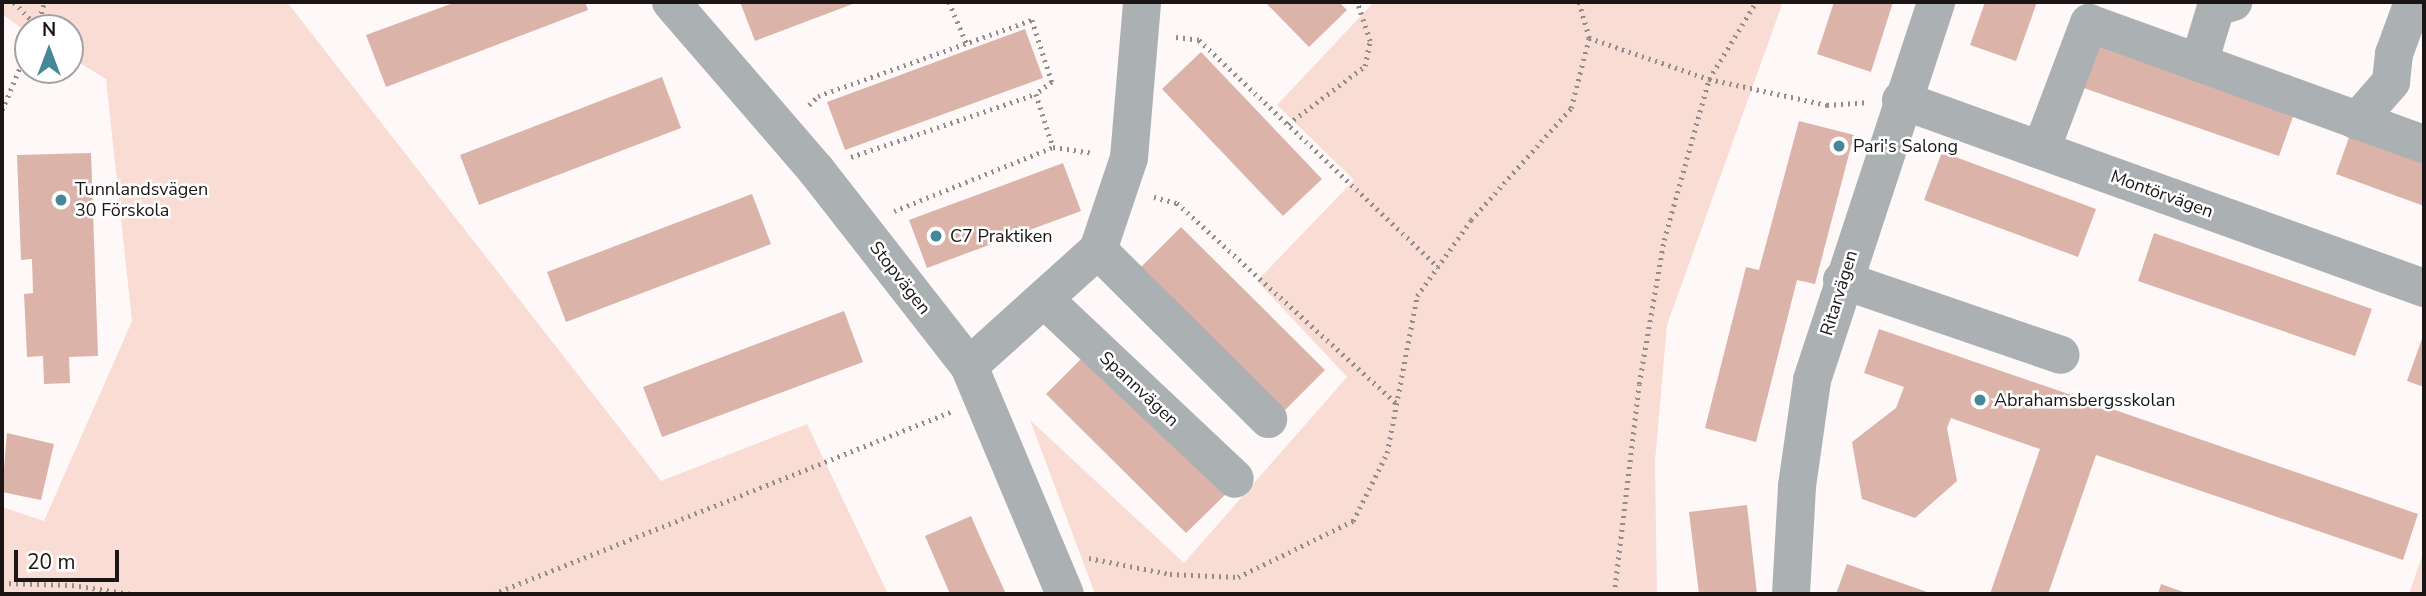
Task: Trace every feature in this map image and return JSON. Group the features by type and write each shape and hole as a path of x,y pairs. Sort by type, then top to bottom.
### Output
{"street":[{"name":"Stopvägen","path":"671,2 816,170 976,383 1065,594"},
{"path":"976,383 1044,299 1098,250 1129,158 1142,2"},
{"name":"Ritarvägen","path":"1791,594 1797,486 1812,380 1900,100 1936,2"},
{"path":"2199,64 2216,7 2233,2"},
{"path":"2357,121 2391,82 2394,54 2413,2"},
{"path":"2041,150 2089,23 2424,144"},
{"name":"Montörvägen","path":"1900,100 2424,288"},
{"path":"1098,250 1268,419"},
{"path":"1842,280 2061,355"},
{"name":"Spannvägen","path":"1044,299 1235,479"}],"path":[{"path":"949,2 967,44"},
{"path":"1288,124 1365,66 1370,41 1357,2"},
{"path":"1047,550 1170,574 1238,577 1353,521 1387,453 1417,296 1471,220 1571,108 1589,38 1579,2"},
{"path":"1614,594 1639,384 1664,240 1709,79 1756,2"},
{"path":"782,130 818,96 1032,20 1052,82 1036,94 816,170"},
{"path":"1589,38 1709,79 1827,105 1900,100"},
{"path":"1199,40 1438,267"},
{"path":"2,110 14,81"},
{"path":"1036,94 1053,148"},
{"path":"859,225 1053,148 1129,158"},
{"path":"1177,204 1396,404"},
{"path":"493,594 976,383"},
{"path":"2,583 72,584 131,594"}],"shaded area":[{"path":"2,2 287,2 661,481 807,424 888,594 2,594 2,507 44,521 132,321 106,79 84,66 84,14 14,14 14,23 2,14"},
{"path":"1374,2 1783,2 1667,325 1655,461 1657,594 1095,594 1030,420 1184,563 1347,377 1257,281 1354,180 1277,105"},
{"path":"2424,550 2424,594 2409,594"}],"building":[{"path":"456,2 585,2 588,10 386,87 366,35"},
{"path":"740,2 858,2 755,41"},
{"path":"1265,2 1339,2 1347,10 1309,47"},
{"path":"1834,2 1893,2 1871,72 1817,54"},
{"path":"1985,2 2037,2 2016,61 1970,45"},
{"path":"1025,29 1043,78 845,150 827,102"},
{"path":"2094,40 2295,111 2279,156 2078,86"},
{"path":"1201,52 1322,179 1283,216 1162,89"},
{"path":"662,77 681,128 479,205 460,155"},
{"path":"1799,121 1854,135 1815,284 1797,280 1756,442 1705,428 1746,267 1759,270"},
{"path":"2352,129 2424,154 2424,206 2336,174"},
{"path":"1942,152 2096,209 2078,257 1924,200"},
{"path":"91,153 98,356 69,357 70,383 44,384 43,356 27,357 24,294 33,293 32,259 21,260 17,155"},
{"path":"1063,163 1081,211 927,268 909,220"},
{"path":"752,194 771,244 566,322 547,272"},
{"path":"1181,227 1325,370 1283,412 1138,270"},
{"path":"2154,233 2372,309 2355,356 2138,281"},
{"path":"844,311 863,362 662,437 643,387"},
{"path":"1879,329 2418,514 2403,560 2096,455 2048,594 1990,594 2040,449 1951,418 1947,428 1957,481 1915,518 1862,499 1852,442 1896,408 1904,387 1864,373"},
{"path":"2424,333 2424,387 2407,381"},
{"path":"1088,352 1229,491 1186,533 1046,394"},
{"path":"7,433 54,444 41,500 2,492"},
{"path":"1747,505 1757,594 1699,594 1689,512"},
{"path":"971,516 1006,594 950,594 925,536"},
{"path":"1847,564 1933,594 1836,594"},
{"path":"2161,584 2189,594 2158,594"}],"place":[{"name":"Pari's Salong","path":"1839,146"},
{"name":"Tunnlandsvägen 30 Förskola","path":"61,200"},
{"name":"C7 Praktiken","path":"936,236"},
{"name":"Abrahamsbergsskolan","path":"1980,400"}]}
